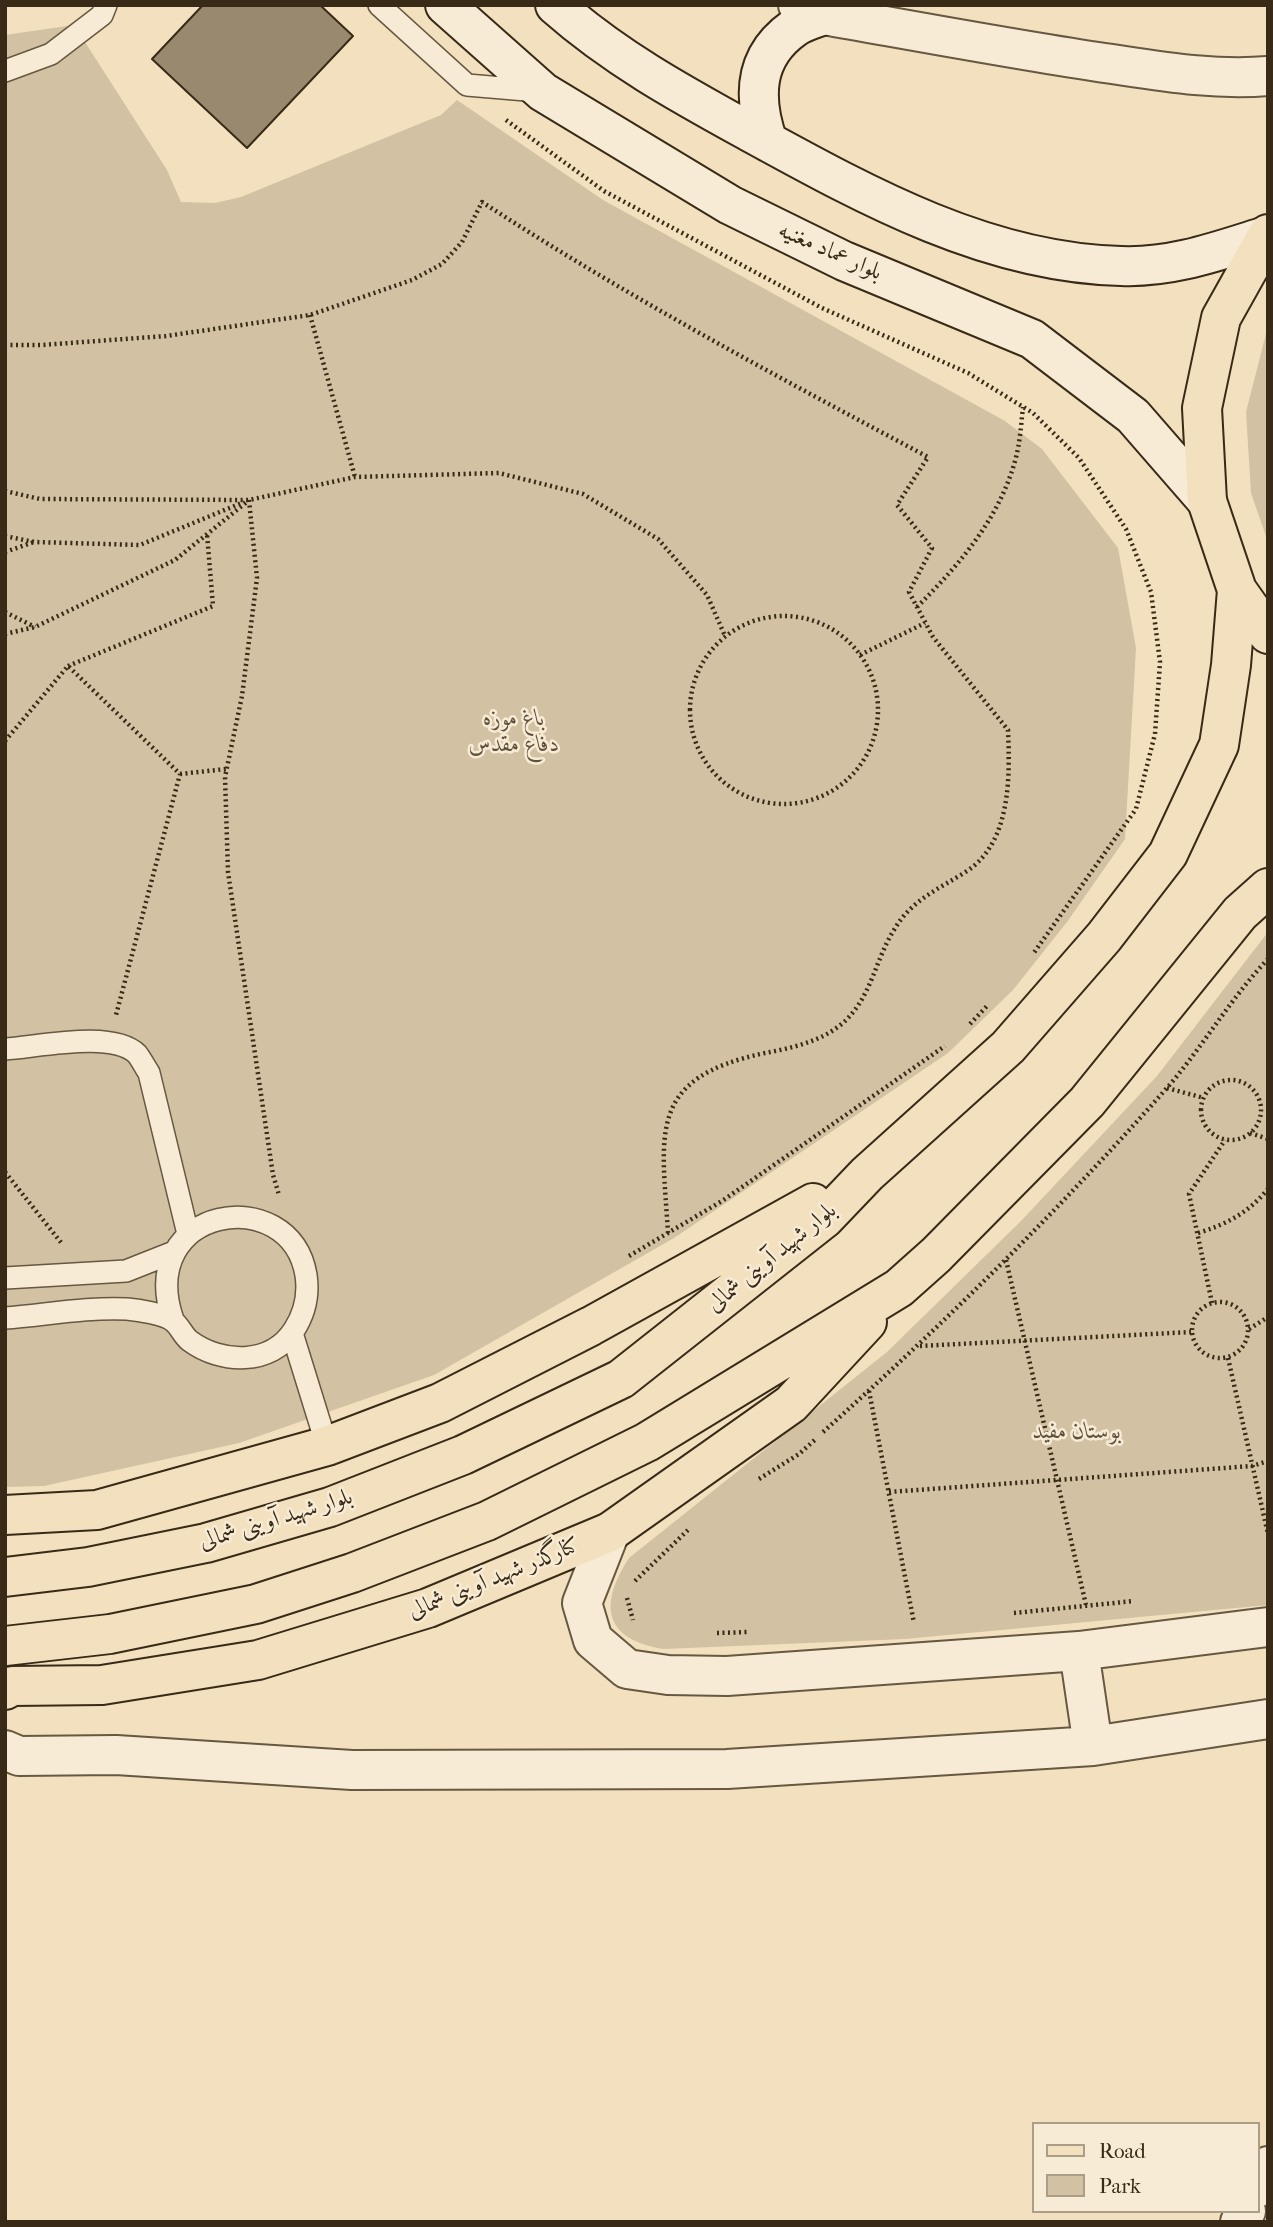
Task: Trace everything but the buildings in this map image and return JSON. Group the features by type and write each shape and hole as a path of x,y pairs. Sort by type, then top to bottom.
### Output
{"main road":[{"path":"1267,235 1222,318 1202,408 1207,502 1237,590 1268,634"},
{"name":"بلوار شهید آوینی شمالی","path":"5,1577 88,1567 206,1543 330,1507 463,1455 621,1379 825,1218 867,1174 1008,1047 1104,937 1168,854 1219,745 1231,665 1237,590"},
{"path":"5,1646 110,1634 256,1604 352,1573 487,1521 647,1442 899,1288 936,1255 1087,1102 1240,914 1268,888"},
{"path":"5,1516 97,1510 327,1446 452,1397 591,1326 867,1174"},
{"name":"کنارگذر شهید آوینی شمالی","path":"5,1690 12,1686 102,1685 258,1660 428,1608 610,1532 791,1404 899,1288"}],"street":[{"name":"بلوار عماد مغنیه","path":"446,5 543,92 730,205 844,261 1032,339 1133,415 1207,502"},
{"path":"555,5 588,34 641,71 768,142 875,199 979,241 1045,258 1122,267 1185,262 1267,235"},
{"path":"768,142 758,111 759,79 772,50 811,10 1125,65 1240,78 1268,76"},
{"path":"610,1532 582,1603 593,1640 626,1669 668,1675 727,1676 1079,1651 1268,1627"},
{"path":"1079,1651 1093,1746"},
{"path":"5,1750 19,1756 117,1755 352,1770 740,1768 1093,1746 1268,1719"},
{"path":"1259,2184 1268,2166"}],"lane":[{"path":"5,71 51,54 102,15 106,5"},
{"path":"379,5 467,85 543,92"},
{"path":"5,1049 99,1041 121,1045 136,1054 149,1073 188,1234"},
{"path":"232,1216 255,1219 276,1228 293,1244 304,1265 308,1289 304,1312 292,1333 275,1348 253,1357 229,1359 207,1353 187,1339 173,1320 165,1298 166,1275 174,1252 188,1234 208,1222 232,1216"},
{"path":"5,1278 126,1271 174,1252"},
{"path":"5,1318 129,1309 173,1320"},
{"path":"292,1333 327,1446"}],"path":[{"path":"497,113 604,191 822,309 968,373 1034,413 1079,458 1126,529 1151,592 1160,662 1155,734 1136,809 1030,957"},
{"path":"5,345 166,336 310,315 412,280 442,264 462,242 482,202 577,264 689,330 928,457 897,505 932,548 908,592 925,623 1008,730 1004,810 989,852 970,869 911,905 892,931 868,991 843,1023 818,1039 715,1066 698,1077 676,1102 663,1132 662,1166 668,1233"},
{"path":"310,315 355,477"},
{"path":"917,607 947,577 988,525 1016,458 1023,407"},
{"path":"5,536 34,542 140,545 249,500 355,477 499,473 583,494 658,539 707,595 725,636"},
{"path":"5,491 40,499 249,500"},
{"path":"5,634 35,627 175,560 249,500"},
{"path":"249,500 257,578 242,696 226,769 228,872 273,1175 293,1244"},
{"path":"5,741 68,666 213,606 207,534"},
{"path":"5,552 34,542"},
{"path":"5,612 35,627"},
{"path":"782,615 812,620 839,634 860,655 875,682 878,713 872,745 861,763 831,792 801,803 769,803 739,793 714,773 696,746 689,716 692,686 705,658 725,636 752,621 782,615"},
{"path":"860,655 925,623"},
{"path":"68,666 180,774"},
{"path":"180,774 226,769"},
{"path":"109,1043 180,774"},
{"path":"755,1481 799,1454 920,1346 1006,1259 1167,1088 1268,959"},
{"path":"966,1028 995,998"},
{"path":"620,1261 722,1201 956,1038"},
{"path":"1237,1081 1250,1086 1258,1097 1261,1110 1259,1123 1250,1133 1239,1139 1225,1140 1213,1134 1205,1124 1201,1111 1204,1098 1212,1087 1237,1081"},
{"path":"1167,1088 1204,1098"},
{"path":"1258,1097 1268,1100"},
{"path":"1250,1133 1268,1139"},
{"path":"1212,1303 1189,1194 1225,1140"},
{"path":"5,1172 85,1273"},
{"path":"1198,1233 1229,1223 1256,1204 1268,1189"},
{"path":"1006,1259 1086,1605"},
{"path":"1225,1302 1237,1307 1245,1316 1249,1329 1247,1342 1239,1352 1228,1358 1215,1359 1203,1354 1195,1344 1191,1332 1193,1320 1201,1309 1212,1303 1225,1302"},
{"path":"1249,1329 1268,1317"},
{"path":"920,1346 1191,1332"},
{"path":"1228,1358 1268,1534"},
{"path":"869,1391 914,1623"},
{"path":"889,1492 1057,1482 1252,1466 1268,1461"},
{"path":"640,1627 633,1620 627,1600 634,1582 694,1524"},
{"path":"1007,1613 1138,1600"},
{"path":"901,1623 927,1621"},
{"path":"712,1633 752,1631"}],"green space":[{"name":"باغ موزه دفاع مقدس","path":"74,25 167,170 181,202 215,203 241,197 441,115 457,100 603,200 1005,421 1042,449 1118,548 1136,648 1125,839 1067,922 1013,990 948,1053 674,1238 434,1375 239,1443 44,1486 5,1487 5,35"},
{"path":"1268,326 1268,542 1251,493 1246,412"},
{"name":"بوستان مفید","path":"1268,932 1268,1605 905,1639 663,1649 628,1637 618,1628 612,1617 613,1590 629,1558 887,1352 1021,1221 1157,1076"}]}
